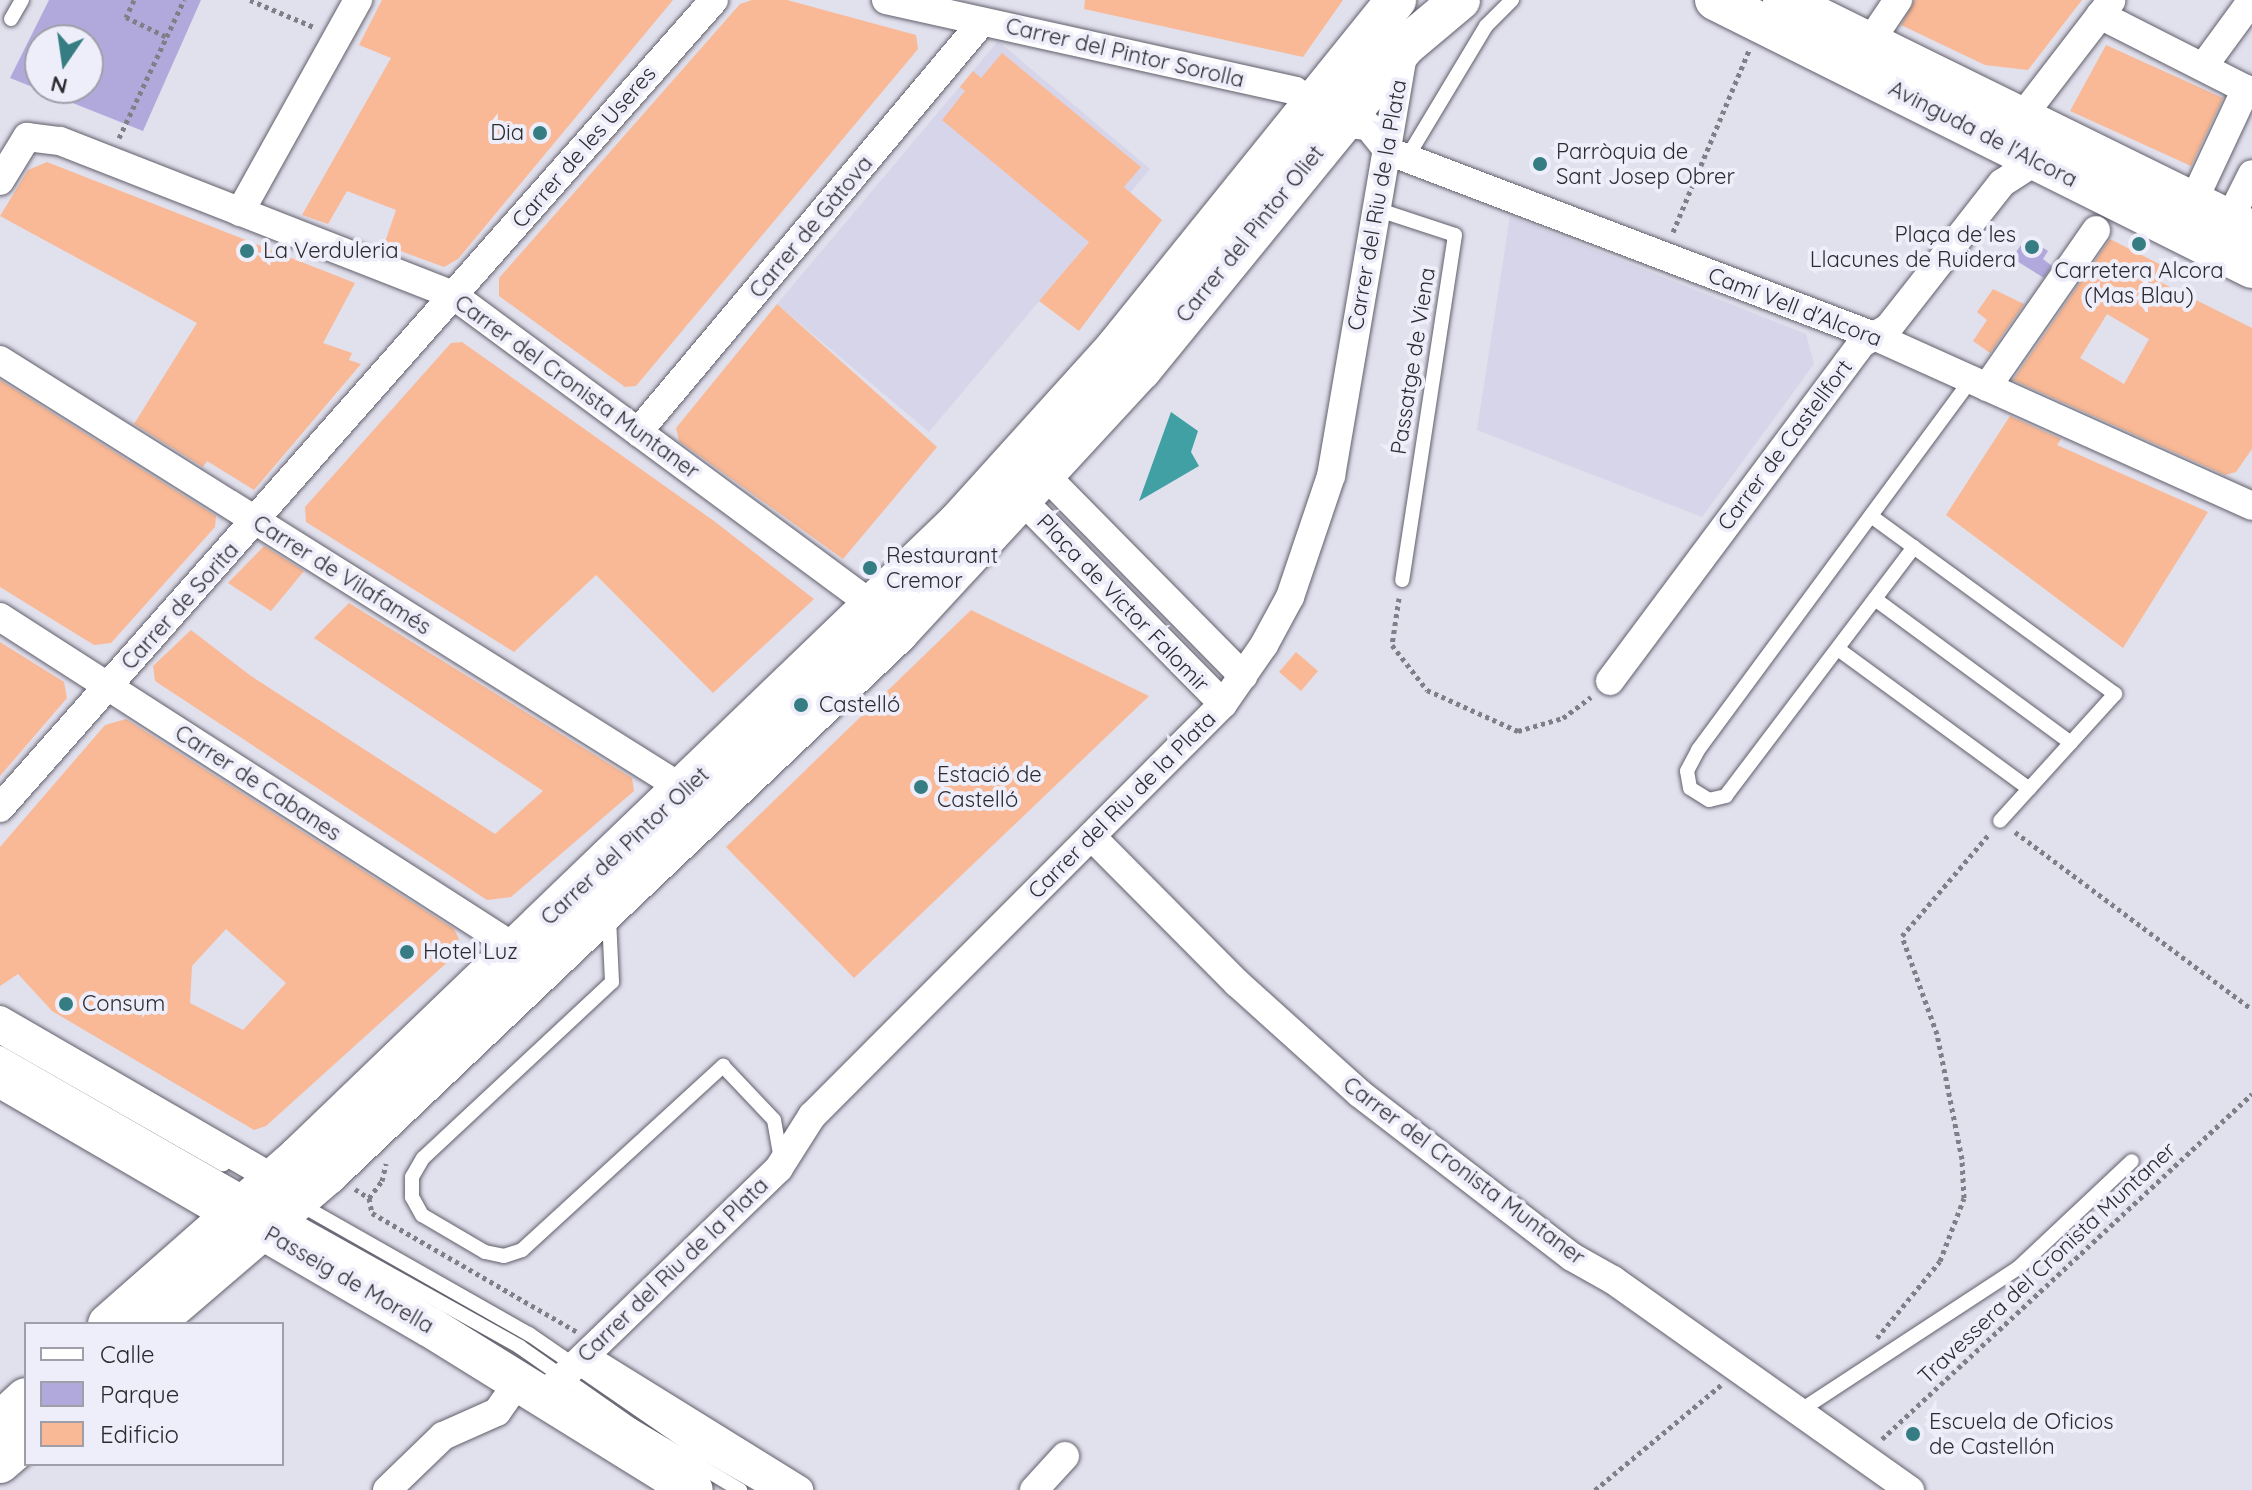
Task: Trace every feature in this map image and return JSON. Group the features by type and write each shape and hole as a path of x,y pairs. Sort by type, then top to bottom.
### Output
{"main road":[{"name":"Carrer del Pintor Oliet","path":"1325,114 1396,0"},
{"name":"Carrer del Pintor Oliet","path":"266,1203 328,1174 898,633 1025,482 1116,347 1325,114 1460,0"},
{"name":"Avinguda de l'Alcora","path":"1715,0 1769,10 1829,15 2020,141 2193,202 2241,226"},
{"name":"Avinguda de l'Alcora","path":"1769,10 2020,141 2252,268"},
{"name":"Carrer del Pintor Oliet","path":"266,1203 517,949 875,607 1025,482"},
{"name":"Passeig de Morella","path":"0,1077 266,1203 563,1371 693,1490"},
{"path":"111,1322 266,1203"},
{"path":"155,1322 266,1203"},
{"path":"0,1422 24,1400"},
{"path":"0,1463 24,1442"}],"street":[{"path":"240,212 358,0"},
{"name":"Carrer de les Useres","path":"453,295 714,0"},
{"name":"Carrer del Pintor Sorolla","path":"886,0 1295,91 1325,114"},
{"path":"1869,43 1898,0"},
{"path":"2020,141 2105,8 2203,67 2249,90 2193,202"},
{"path":"2203,67 2247,19"},
{"name":"Carrer de Gàtova","path":"638,432 982,22"},
{"name":"Carrer del Riu de la Plata","path":"387,1490 443,1436 497,1412 563,1371 779,1168 812,1116 915,1008 1092,837 1223,704 1243,676 1290,597 1331,476 1373,208 1398,154 1404,47"},
{"name":"Camí Vell d'Alcora","path":"1325,114 1368,126 1398,154 1874,336 2250,501"},
{"name":"Carrer del Cronista Muntaner","path":"0,181 27,137 60,141 453,295 875,607"},
{"name":"Carrer de Castellfort","path":"1610,681 1861,344 1889,327 2002,183 2020,141"},
{"path":"2241,226 2252,174"},
{"path":"1979,383 2073,271 2096,230"},
{"name":"Carrer de Sorita","path":"0,808 453,295"},
{"name":"Carrer de Vilafamés","path":"0,360 685,790"},
{"name":"Plaça de Víctor Falomir","path":"1025,482 1243,676"},
{"name":"Plaça de Víctor Falomir","path":"1025,482 1223,704"},
{"name":"Carrer de Cabanes","path":"0,617 517,949"},
{"name":"Carrer del Cronista Muntaner","path":"1092,837 1237,983 1359,1093 1572,1257 1613,1280 1737,1371 1910,1490"},
{"name":"Passeig de Morella","path":"0,1020 266,1203"},
{"name":"Passeig de Morella","path":"563,1371 799,1490"},
{"path":"1034,1490 1065,1456"}],"lane":[{"path":"11,19 22,0"},
{"path":"1398,154 1486,26 1512,0"},
{"name":"Passatge de Viena","path":"1373,208 1455,235 1402,580"},
{"path":"1914,547 1726,796 1709,800 1690,788 1687,771 1698,750 1871,516 1979,383"},
{"path":"1871,516 2115,694 2000,821"},
{"path":"1875,599 2071,743"},
{"path":"1838,649 2029,789"},
{"path":"608,910 612,982 423,1158 412,1177 412,1197 422,1215 485,1252 504,1256 522,1250 723,1066 774,1120 782,1148 779,1168"},
{"path":"0,1037 266,1203"},
{"path":"0,1053 266,1203 529,1334 563,1371 633,1426 740,1490"},
{"path":"774,1120 812,1116"},
{"path":"1798,1412 2018,1268 2132,1161"},
{"path":"563,1371 769,1490"}],"path":[{"path":"134,0 126,17 167,37"},
{"path":"109,161 184,0"},
{"path":"250,0 337,37"},
{"path":"1663,255 1750,47 1742,43 1769,10"},
{"path":"1402,580 1392,645 1427,690 1518,731 1563,718 1610,681"},
{"path":"1862,1372 1881,1327 1940,1261 1964,1198 1962,1159 1937,1034 1902,936 2000,821 2252,1009"},
{"name":"Travessera del Cronista Muntaner","path":"1864,1457 2252,1094"},
{"path":"328,1174 369,1198 372,1213 524,1304 557,1317 563,1371"},
{"path":"1595,1490 1737,1371"}],"shaded area":[{"path":"998,41 1150,169 929,432 777,304"},
{"path":"1510,216 1806,334 1814,364 1702,517 1477,430"}],"green space":[{"path":"49,0 201,0 143,131 75,104 104,104 104,24 37,24"},
{"path":"24,50 24,84 10,78"},
{"path":"2033,241 2048,251 2043,259 2052,266 2044,278 2012,258 2021,245 2028,249"}],"water":[{"path":"1171,412 1198,431 1191,452 1199,466 1139,501"}],"building":[{"path":"382,0 673,0 458,259 444,267 384,245 396,210 347,191 328,224 302,215 391,58 359,45"},
{"path":"752,0 787,0 916,35 918,49 636,386 625,387 499,296 499,278 740,4"},
{"path":"1085,0 1343,0 1303,57 1084,9"},
{"path":"1915,0 2082,0 2028,70 1985,65 1901,25"},
{"path":"2106,45 2223,98 2191,166 2070,111"},
{"path":"1002,53 1141,167 1124,187 1162,220 1079,331 1039,301 1089,242 942,120 965,91 960,87 973,71 981,78"},
{"path":"47,162 355,283 323,343 352,353 349,360 361,364 254,490 207,461 203,467 134,424 197,323 0,216 28,170"},
{"path":"2110,239 2167,268 2158,281 2252,328 2252,449 2236,472 2225,475 2013,380","holes":["2107,314 2149,339 2124,384 2080,358"]},
{"path":"1993,289 2024,304 1990,353 1973,341 1987,320 1977,312"},
{"path":"777,304 937,447 843,559 679,441 676,428"},
{"path":"462,342 714,521 814,599 713,693 596,575 514,652 306,522 305,507 451,343"},
{"path":"0,380 216,516 215,527 111,643 94,645 0,587"},
{"path":"2010,416 2061,439 2057,445 2208,512 2123,648 1946,515"},
{"path":"264,546 304,571 271,611 228,583"},
{"path":"349,603 632,778 634,791 511,897 487,900 155,681 153,666 191,630 251,676 495,834 543,791 314,638"},
{"name":"Estació de Castelló","path":"971,610 1149,696 854,978 726,847"},
{"path":"0,642 64,682 67,698 0,776"},
{"path":"1296,652 1318,671 1301,691 1279,672"},
{"path":"126,719 454,929 459,939 452,958 266,1126 254,1130 52,1011 18,974 0,986 0,847 105,725","holes":["226,929 286,983 243,1030 190,1003 192,966"]}],"place":[{"name":"Dia","path":"540,133"},
{"name":"Parròquia de Sant Josep Obrer","path":"1540,164"},
{"name":"Carretera Alcora (Mas Blau)","path":"2139,244"},
{"name":"Plaça de les Llacunes de Ruidera","path":"2032,247"},
{"name":"La Verduleria","path":"247,251"},
{"name":"Restaurant Cremor","path":"870,568"},
{"name":"Castelló","path":"801,705"},
{"name":"Estació de Castelló","path":"921,787"},
{"name":"Hotel Luz","path":"407,952"},
{"name":"Consum","path":"66,1004"},
{"name":"Escuela de Oficios de Castellón","path":"1913,1434"}]}
